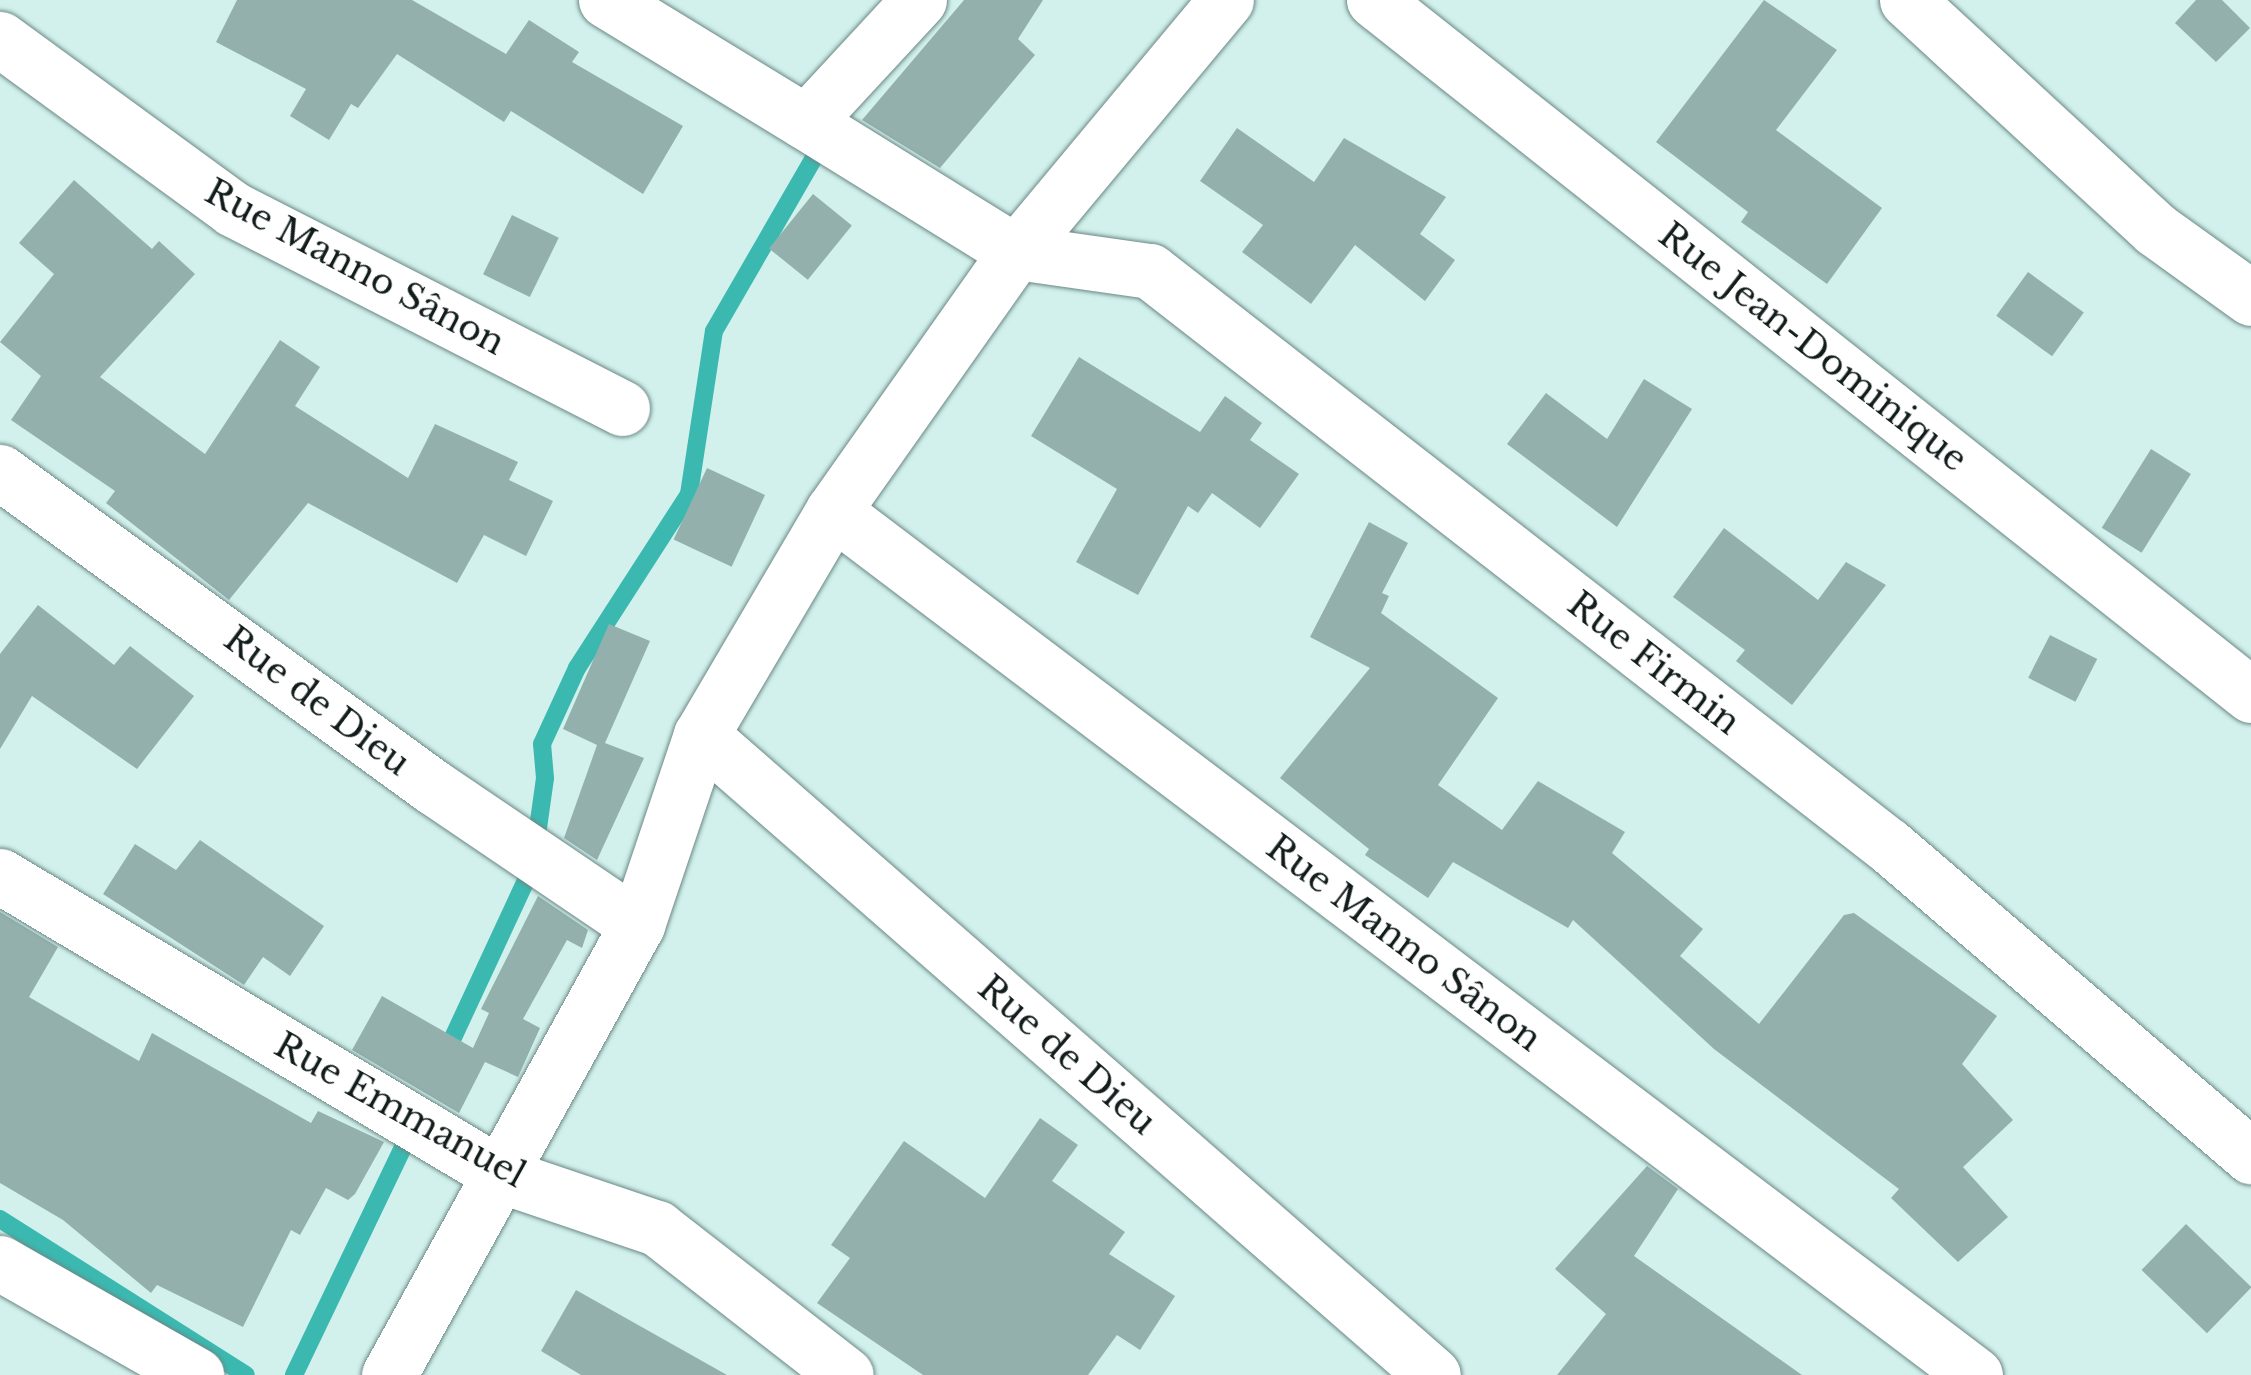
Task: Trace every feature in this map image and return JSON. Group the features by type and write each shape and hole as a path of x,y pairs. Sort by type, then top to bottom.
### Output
{"street":[{"path":"606,0 1016,252"},
{"path":"806,122 919,0"},
{"path":"390,1375 503,1176 637,925 701,735 833,511 1016,252 1226,0"},
{"name":"Rue Jean-Dominique","path":"1374,0 2251,694"},
{"path":"1908,0 2155,230 2251,298"},
{"name":"Rue Manno Sânon","path":"0,39 233,208 622,408"},
{"name":"Rue Firmin","path":"1016,252 1150,271 1889,846 2251,1156"},
{"name":"Rue de Dieu","path":"0,472 433,788 637,925"},
{"name":"Rue Manno Sânon","path":"833,511 1976,1375"},
{"name":"Rue de Dieu","path":"701,735 1433,1375"},
{"name":"Rue Emmanuel","path":"0,876 503,1176 657,1228 846,1375"},
{"path":"0,1263 196,1375"}],"building":[{"path":"237,0 412,0 506,54 529,20 579,52 572,62 683,126 643,194 511,111 504,122 397,54 358,108 351,104 329,140 290,116 306,89 216,42"},
{"path":"964,0 1043,0 1018,39 1035,55 940,168 862,120"},
{"path":"1764,0 1837,50 1776,130 1882,208 1827,284 1741,222 1748,212 1656,142"},
{"path":"2196,0 2222,0 2250,28 2216,62 2175,23"},
{"path":"1237,128 1314,182 1344,138 1446,197 1420,234 1455,260 1425,301 1355,245 1311,304 1242,252 1263,225 1200,181"},
{"path":"74,180 152,249 159,241 195,274 100,377 205,454 280,340 320,367 295,406 408,478 435,424 518,462 509,480 553,501 526,556 484,535 457,583 308,503 229,600 106,503 115,491 11,420 41,376 0,342 54,274 19,243"},
{"path":"813,194 852,225 808,280 769,248"},
{"path":"512,215 559,238 530,297 483,274"},
{"path":"2028,272 2084,313 2052,356 1996,316"},
{"path":"1079,357 1200,432 1225,396 1262,423 1250,440 1299,474 1260,528 1212,493 1198,513 1188,506 1138,595 1076,562 1117,489 1031,436"},
{"path":"1644,379 1692,409 1617,527 1507,444 1546,393 1607,439"},
{"path":"2151,449 2191,474 2142,553 2102,528"},
{"path":"707,468 765,495 732,567 674,540"},
{"path":"1369,522 1408,543 1382,593 1389,596 1381,613 1498,698 1438,785 1502,830 1538,781 1625,832 1612,853 1703,929 1680,956 1759,1024 1844,915 1854,913 1997,1016 1962,1064 2013,1120 1963,1167 2008,1217 1958,1262 1891,1198 1899,1189 1714,1049 1573,920 1568,928 1453,862 1428,898 1365,855 1369,849 1280,778 1370,668 1310,637"},
{"path":"1724,528 1818,600 1846,562 1886,585 1792,705 1736,661 1745,650 1673,597"},
{"path":"38,605 114,665 130,646 194,696 137,769 32,696 0,749 0,654"},
{"path":"609,624 650,641 605,743 644,758 597,860 564,838 597,745 563,729"},
{"path":"2050,635 2097,659 2075,702 2028,678"},
{"path":"200,840 324,926 290,976 263,957 244,985 103,894 135,844 176,870"},
{"path":"538,896 588,930 582,948 567,940 523,1019 540,1028 518,1077 485,1062 459,1113 352,1050 382,996 473,1048 489,1013 481,1009"},
{"path":"0,912 58,947 29,997 139,1061 152,1033 311,1123 318,1111 384,1142 355,1194 348,1200 326,1188 300,1235 291,1230 243,1327 157,1285 151,1293 63,1220 0,1183"},
{"path":"1040,1118 1078,1145 1052,1181 1125,1232 1109,1254 1175,1296 1140,1350 1117,1335 1088,1375 923,1375 817,1303 850,1258 831,1245 904,1141 985,1198"},
{"path":"1647,1166 1678,1189 1634,1256 1802,1375 1557,1375 1606,1314 1555,1269"},
{"path":"2186,1224 2251,1287 2207,1333 2142,1270"},
{"path":"576,1290 727,1375 581,1375 541,1351"}],"waterway":[{"path":"538,828 545,778 542,744 577,668 689,494 714,331 823,142"},
{"path":"444,1057 528,876"},
{"path":"294,1375 403,1148"},
{"path":"0,1219 246,1375"}]}
